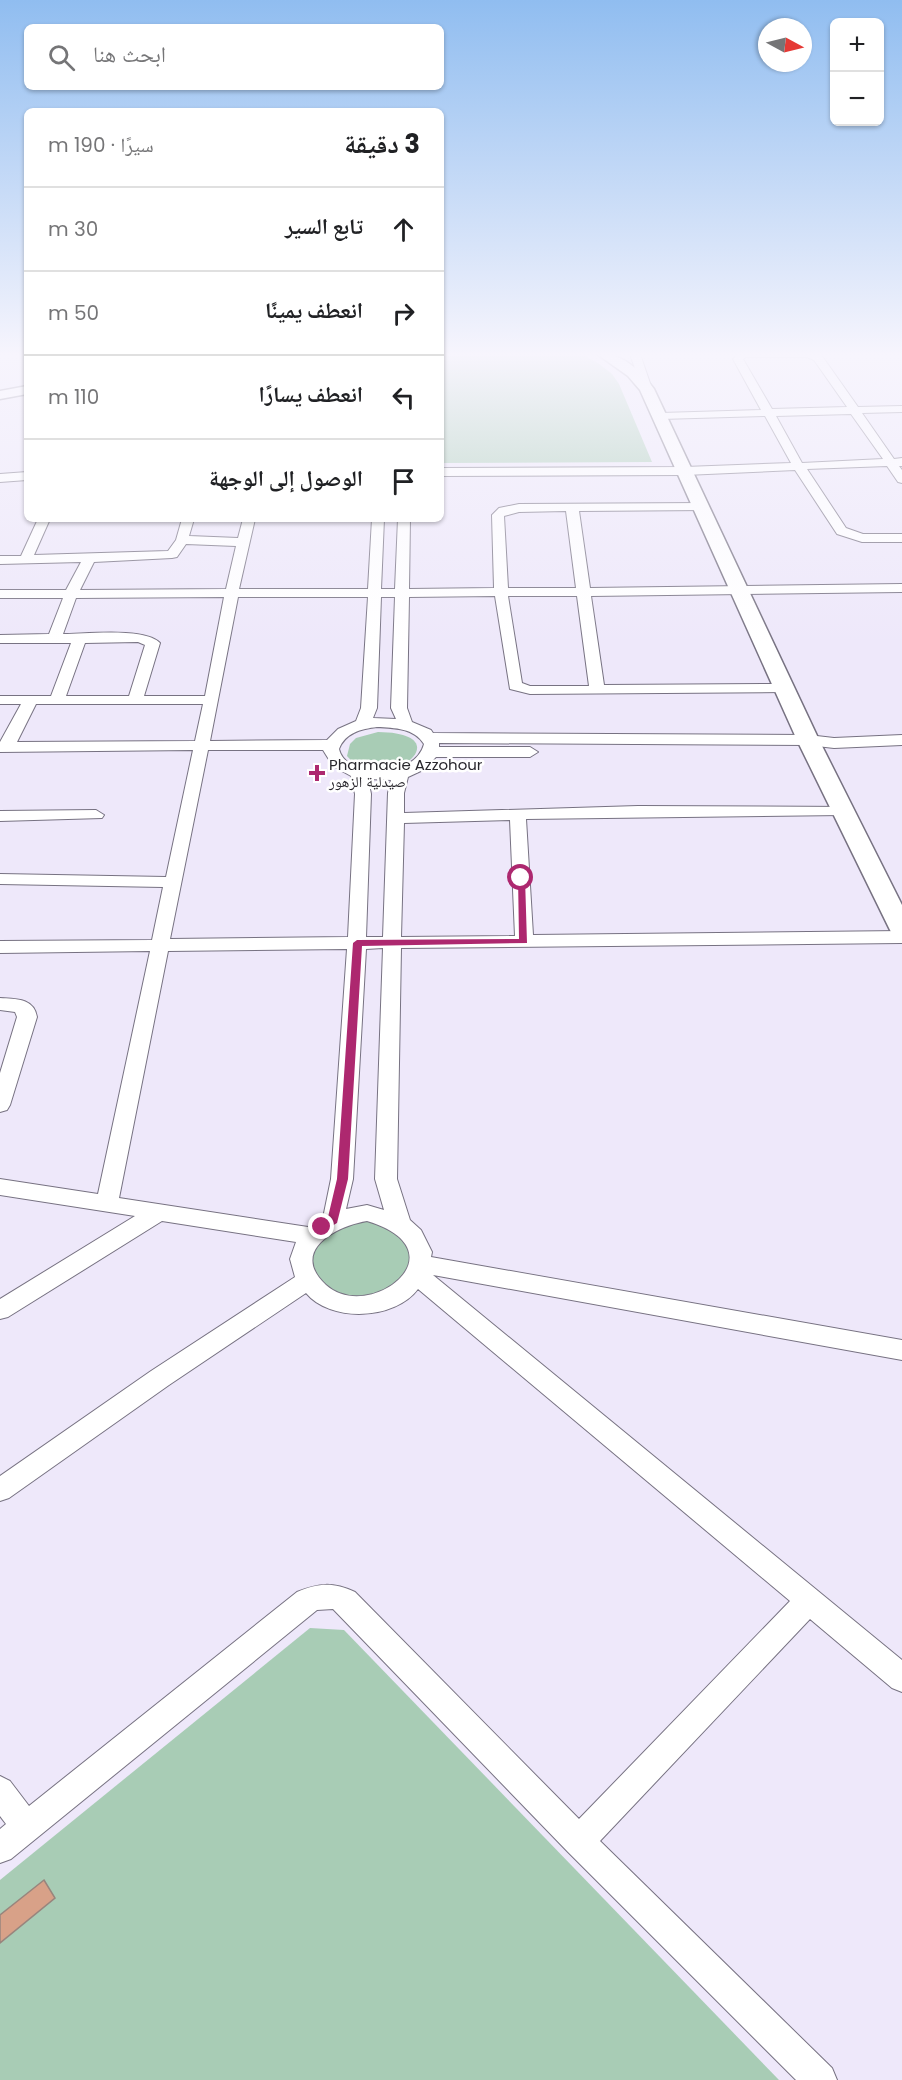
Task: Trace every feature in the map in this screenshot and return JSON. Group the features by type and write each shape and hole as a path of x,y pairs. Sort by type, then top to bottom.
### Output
{"main road":[{"path":"676,451 784,688 902,930"}],"street":[{"path":"790,451 845,534 862,538 901,540"},
{"path":"444,472 685,471 896,462 902,479"},
{"path":"0,478 24,477"},
{"path":"703,507 510,509 498,515 501,592 517,688 530,690 784,688"},
{"path":"572,508 597,690"},
{"path":"26,559 43,522"},
{"path":"0,560 168,556 176,550 182,540 188,522"},
{"path":"107,1202 158,946 212,700 231,593 248,522"},
{"path":"363,724 369,708 378,522"},
{"path":"404,522 399,708 405,724"},
{"path":"182,540 243,542"},
{"path":"54,639 71,594 89,558"},
{"path":"0,594 740,591 902,588"},
{"path":"0,639 140,638 153,643 135,701"},
{"path":"57,699 79,639"},
{"path":"0,700 212,700"},
{"path":"2,750 31,700"},
{"path":"385,722 405,724 423,732 431,745 421,765 401,774 372,776 345,769 336,762 332,749 338,736 363,724 385,722"},
{"path":"431,745 811,745 902,740"},
{"path":"2,750 332,749"},
{"path":"333,1220 342,1179 357,943 363,794 358,774"},
{"path":"399,1222 386,1179 396,793 401,774"},
{"path":"396,818 843,810"},
{"path":"0,816 96,815"},
{"path":"518,815 524,941"},
{"path":"0,879 173,882"},
{"path":"0,947 902,937"},
{"path":"0,1004 20,1006 26,1010 27,1017 0,1105"},
{"path":"0,1186 312,1236"},
{"path":"0,1310 161,1211"},
{"path":"367,1213 399,1222 413,1233 420,1248 419,1270 406,1289 391,1299 373,1305 353,1305 334,1301 318,1293 308,1280 302,1266 304,1250 312,1236 333,1220 350,1214 367,1213"},
{"path":"419,1270 902,1350"},
{"path":"419,1270 502,1344 902,1678"},
{"path":"0,1490 160,1378 308,1280"},
{"path":"0,1848 307,1601 322,1594 334,1595 345,1601 579,1841 820,2080"},
{"path":"579,1841 810,1600"},
{"path":"0,1791 26,1827"}],"green space":[{"path":"444,451 647,451 652,462 444,463"},
{"path":"378,732 403,735 415,742 416,752 409,761 396,768 379,771 362,768 347,756 350,744 356,738"},
{"path":"375,1220 402,1231 415,1265 388,1296 341,1300 310,1273 311,1248 344,1222"},
{"path":"310,1628 344,1630 779,2080 0,2080 0,1880"}],"building":[{"path":"44,1880 55,1898 0,1943 0,1915"}],"place":[{"name":"Pharmacie Azzohour صيدلية الزهور","path":"317,773"}],"route":[{"path":"322,1227 333,1220 342,1179 357,943 524,941 521,878"}]}
